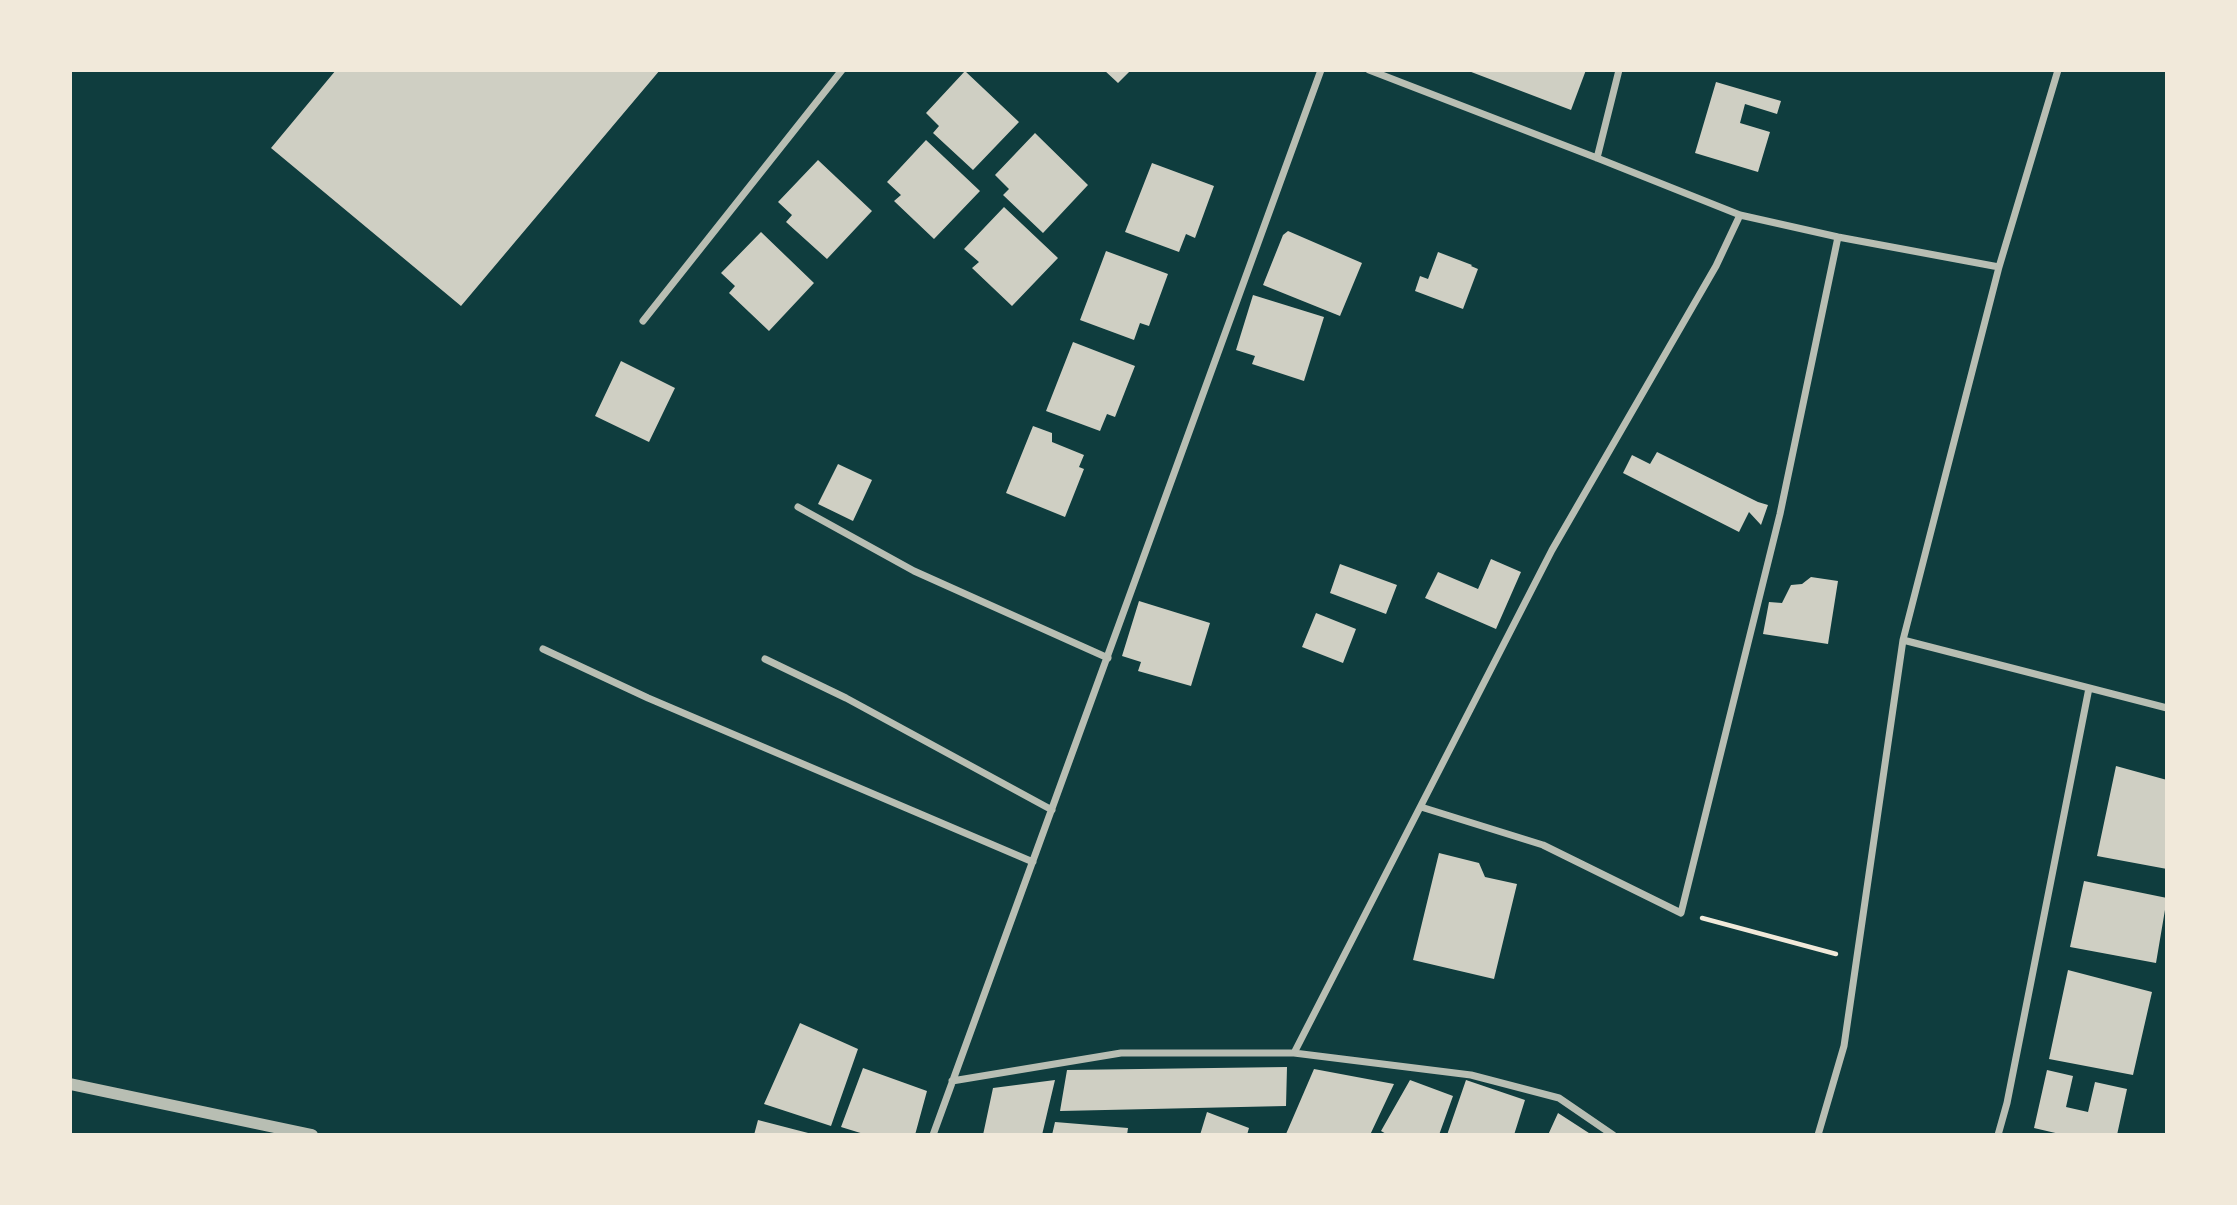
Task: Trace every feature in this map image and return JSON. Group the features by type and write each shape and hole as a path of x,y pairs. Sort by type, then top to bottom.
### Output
{"street":[{"path":"643,321 842,70"},
{"path":"933,1135 1321,70"},
{"path":"1369,70 1740,215 1838,237 1999,267"},
{"path":"1597,158 1619,70"},
{"path":"1818,1135 1844,1046 1903,639 1999,267 2058,70"},
{"path":"1294,1053 1552,550 1717,266 1740,215"},
{"path":"1421,807 1543,845 1681,913 1780,514 1838,237"},
{"path":"798,506 914,571 1108,658"},
{"path":"1903,639 2167,708"},
{"path":"542,649 698,720 1033,862"},
{"path":"765,659 846,698 1052,810"},
{"path":"1998,1135 2007,1103 2089,688"},
{"path":"953,1081 1121,1053 1294,1053 1471,1075 1559,1098 1613,1135"},
{"path":"70,1084 312,1135"}],"path":[{"path":"1681,913 1857,959"}],"building":[{"path":"336,70 660,70 461,306 271,148"},
{"path":"1104,70 1131,70 1118,83"},
{"path":"1466,70 1586,70 1571,110"},
{"path":"965,71 1019,122 973,170 933,133 939,126 926,113"},
{"path":"1716,82 1781,101 1777,114 1745,104 1740,123 1770,132 1758,172 1695,153"},
{"path":"1035,133 1088,185 1043,233 1003,195 1009,189 995,175"},
{"path":"926,140 980,191 934,239 894,201 901,195 887,182"},
{"path":"818,160 872,211 827,259 786,222 792,215 778,202"},
{"path":"1152,163 1214,186 1195,238 1186,234 1179,252 1125,232"},
{"path":"1004,207 1058,258 1012,306 972,268 979,262 964,249"},
{"path":"1288,231 1362,263 1340,316 1263,285 1283,235"},
{"path":"761,232 814,283 769,331 729,293 735,286 721,273"},
{"path":"1106,251 1168,274 1149,326 1140,323 1134,340 1080,320"},
{"path":"1438,252 1478,269 1463,309 1415,291 1420,276 1428,279"},
{"path":"1253,295 1324,317 1304,381 1252,364 1255,356 1236,350"},
{"path":"1073,342 1135,366 1115,417 1107,414 1100,431 1046,411"},
{"path":"621,361 675,388 649,442 595,416"},
{"path":"1033,426 1052,433 1052,442 1084,455 1079,467 1084,469 1065,517 1006,493"},
{"path":"1657,452 1768,505 1761,525 1749,512 1739,532 1623,473 1632,455 1650,464"},
{"path":"838,464 872,480 853,521 818,504"},
{"path":"1491,559 1521,572 1496,629 1425,598 1438,572 1478,589"},
{"path":"1340,564 1397,585 1386,614 1330,593"},
{"path":"1811,577 1838,581 1828,644 1763,634 1769,602 1782,603 1791,585 1802,584"},
{"path":"1139,601 1210,623 1191,686 1138,671 1141,662 1122,656"},
{"path":"1316,613 1356,629 1343,663 1302,647"},
{"path":"2116,766 2167,780 2167,869 2097,856"},
{"path":"1439,853 1479,863 1485,877 1517,884 1494,979 1413,960"},
{"path":"2084,881 2167,898 2156,963 2070,947"},
{"path":"2068,970 2152,992 2133,1075 2049,1059"},
{"path":"800,1023 858,1049 831,1126 764,1104"},
{"path":"1287,1067 1286,1106 1060,1111 1067,1070"},
{"path":"863,1068 927,1091 915,1135 867,1135 841,1127"},
{"path":"1314,1069 1394,1084 1370,1135 1286,1134"},
{"path":"2047,1070 2073,1076 2066,1107 2088,1112 2095,1082 2127,1089 2117,1135 2064,1135 2034,1128"},
{"path":"1055,1080 1042,1135 983,1135 993,1088"},
{"path":"1410,1080 1453,1096 1439,1135 1388,1135 1381,1131"},
{"path":"1466,1080 1525,1100 1514,1135 1447,1135"},
{"path":"1207,1112 1249,1128 1247,1135 1200,1135"},
{"path":"1558,1113 1592,1135 1548,1135"},
{"path":"758,1120 812,1134 812,1135 754,1135"},
{"path":"1055,1122 1128,1128 1127,1135 1052,1135"}]}
